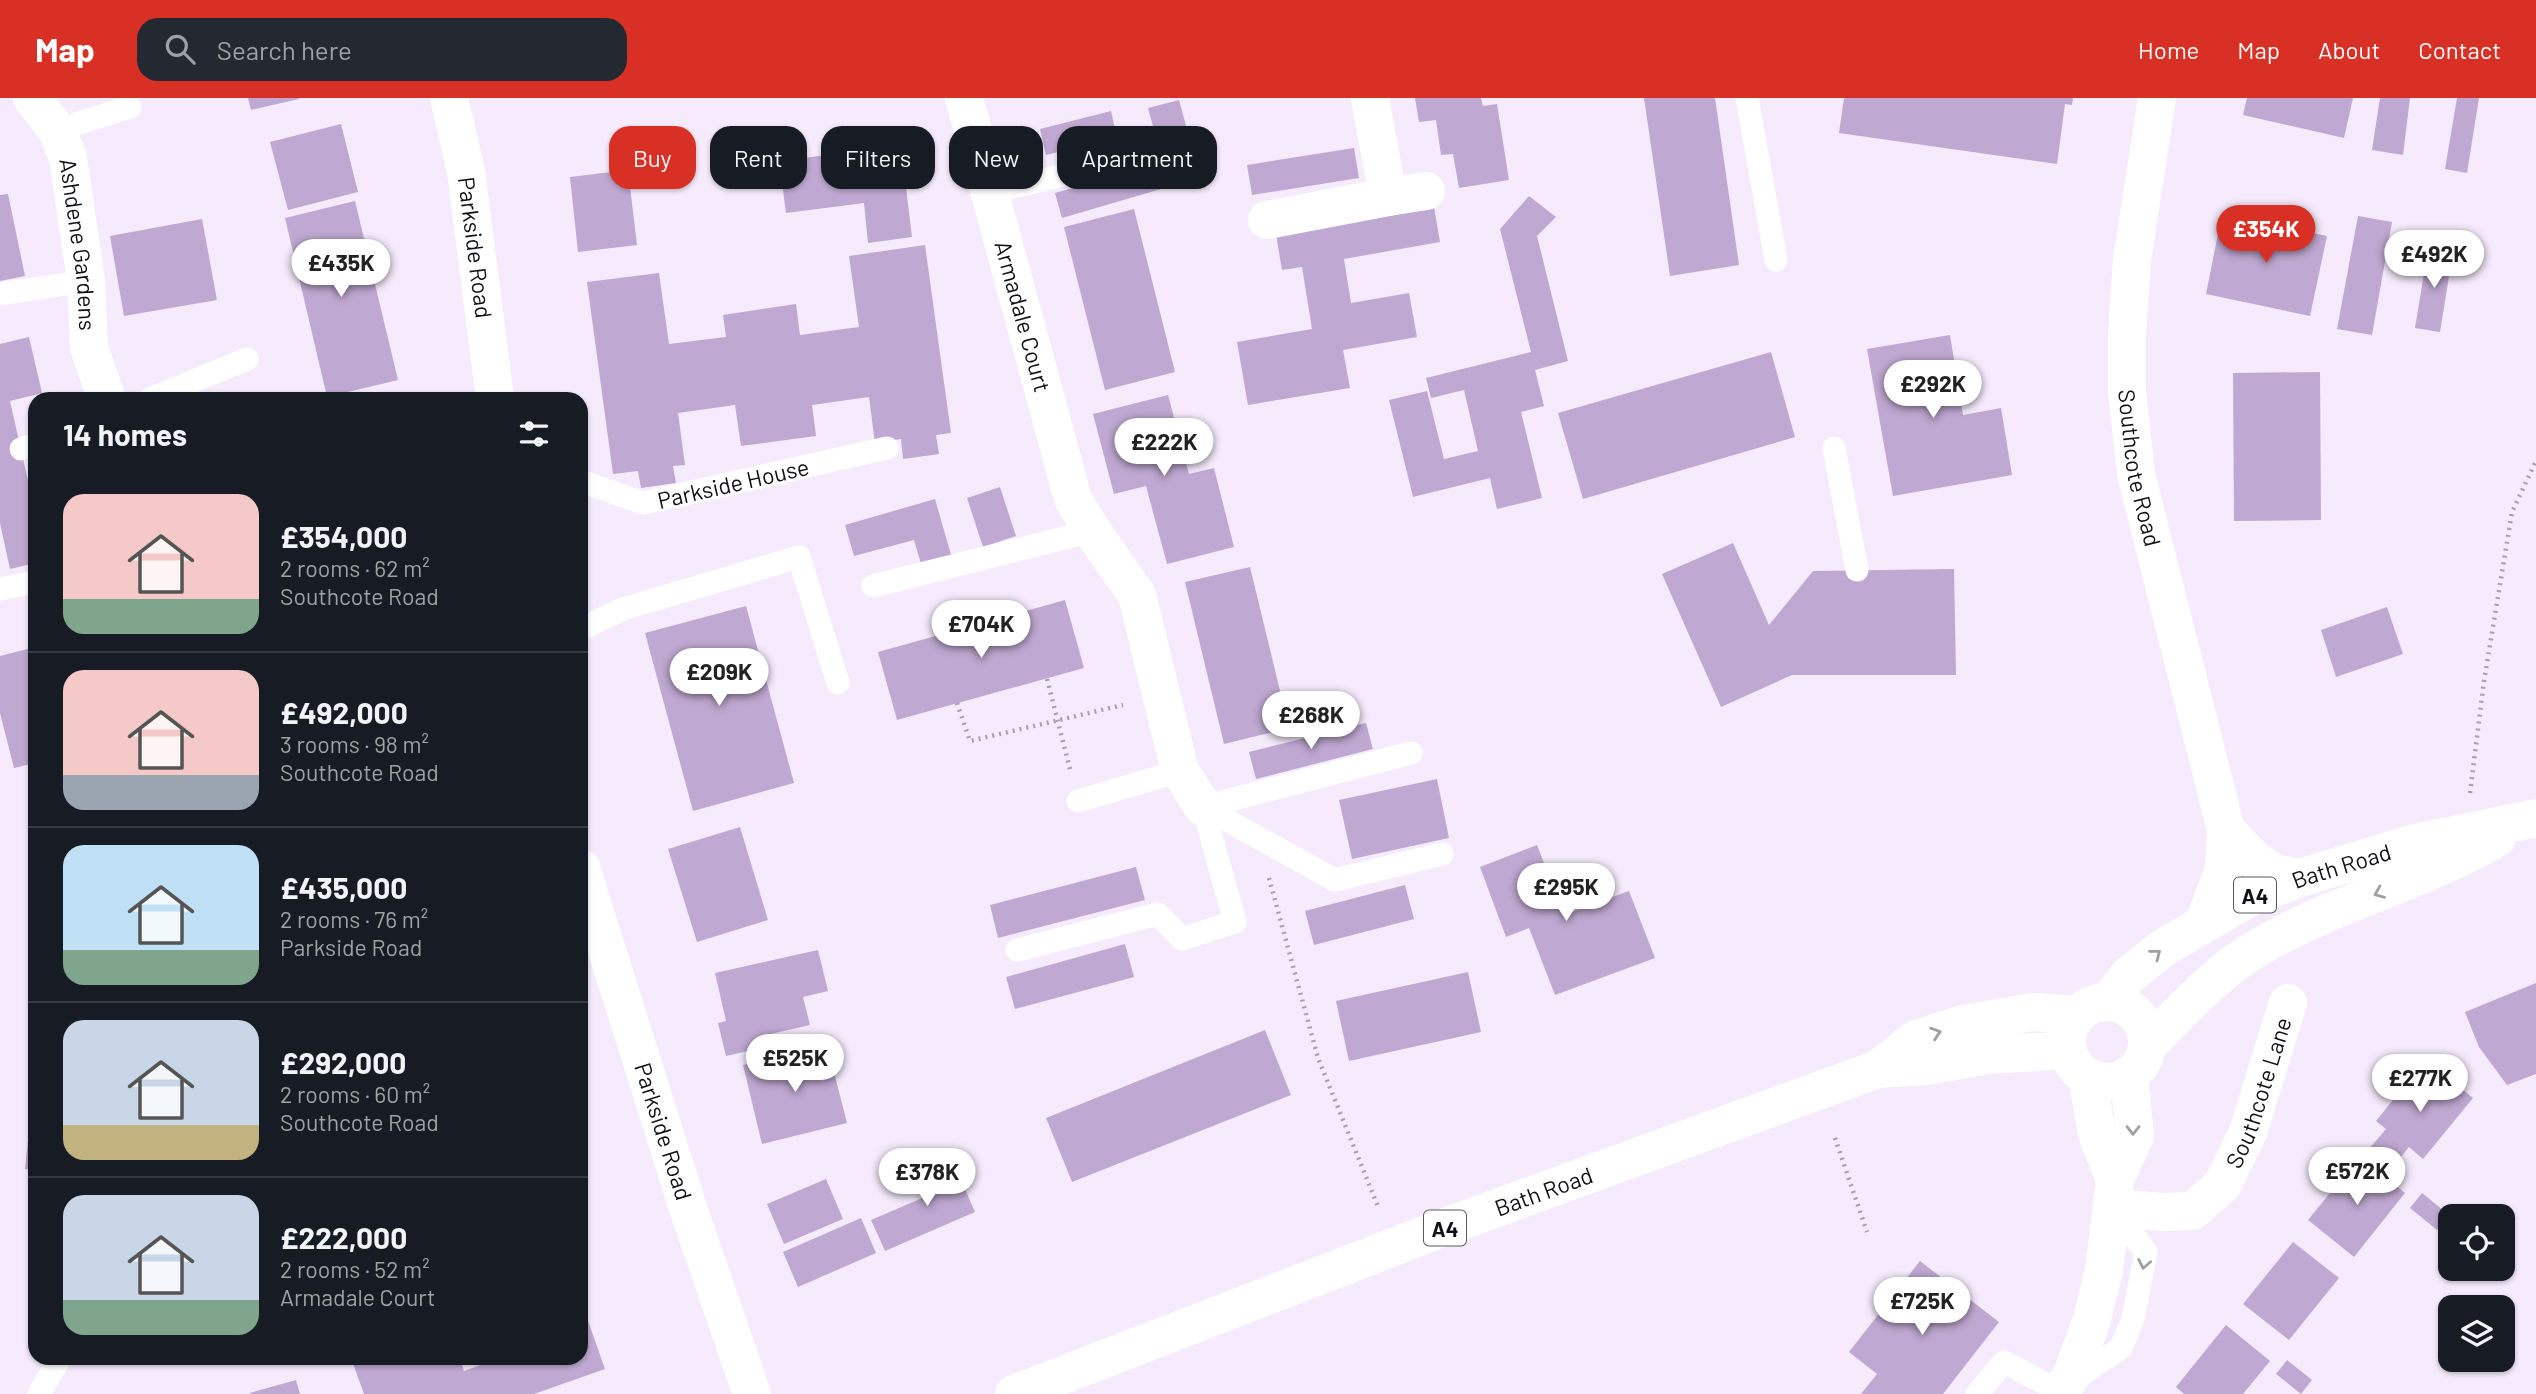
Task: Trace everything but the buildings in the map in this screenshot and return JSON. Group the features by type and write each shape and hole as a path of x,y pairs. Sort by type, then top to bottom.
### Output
{"street":[{"name":"Ashdene Gardens","path":"32,98 57,130 68,158 86,281 89,348 105,392"},
{"name":"Parkside Road","path":"449,98 466,171 494,392"},
{"name":"Armadale Court","path":"964,98 1073,499 1137,595 1180,771 1203,807"},
{"path":"1370,98 1388,197"},
{"name":"Southcote Road","path":"2157,98 2132,260 2127,334 2127,391 2136,474 2226,830 2224,869 2204,923"},
{"path":"1267,220 1426,191"},
{"name":"Bath Road","path":"1014,1394 1453,1224 1878,1069 1927,1066 2085,1036 2129,975 2163,948 2250,897 2300,878 2415,844 2531,819"},
{"name":"Bath Road","path":"2138,1060 2200,994 2248,953 2285,932 2466,857 2531,819"},
{"name":"Southcote Road","path":"2226,830 2255,860 2274,873 2300,878"},
{"name":"Parkside Road","path":"588,892 685,1199 752,1394"},
{"name":"Southcote Lane","path":"2114,1194 2162,1212 2193,1211 2223,1184 2248,1132 2288,1003"},
{"path":"2062,1391 2073,1372 2092,1320 2104,1270 2114,1194 2136,1136 2138,1060 2145,1029 2138,1017 2122,1004 2085,1036"},
{"path":"2085,1036 2096,1081 2110,1082 2138,1060"},
{"path":"2085,1036 2097,1134 2114,1194"}],"lane":[{"path":"1747,98 1776,260"},
{"path":"57,130 130,107"},
{"path":"989,193 1057,177"},
{"path":"0,294 86,281"},
{"path":"167,392 247,359"},
{"name":"Parkside House","path":"588,483 643,503 887,448"},
{"path":"1834,448 1857,570"},
{"path":"873,586 1092,531"},
{"path":"588,626 623,609 799,557 838,683"},
{"path":"0,589 28,583"},
{"path":"1203,807 1411,753"},
{"path":"1078,801 1180,771"},
{"path":"1203,807 1335,880 1442,854"},
{"path":"1017,950 1158,914 1182,939 1235,922 1203,807"},
{"path":"1978,1394 2004,1362 2062,1391"},
{"path":"38,1394 57,1365"}],"path":[{"path":"2470,795 2484,681 2512,512 2536,461"},
{"path":"1046,679 1078,801"},
{"path":"957,703 970,741 1161,695"},
{"path":"1258,838 1318,1058 1379,1209"},
{"path":"1835,1138 1867,1232"}]}
